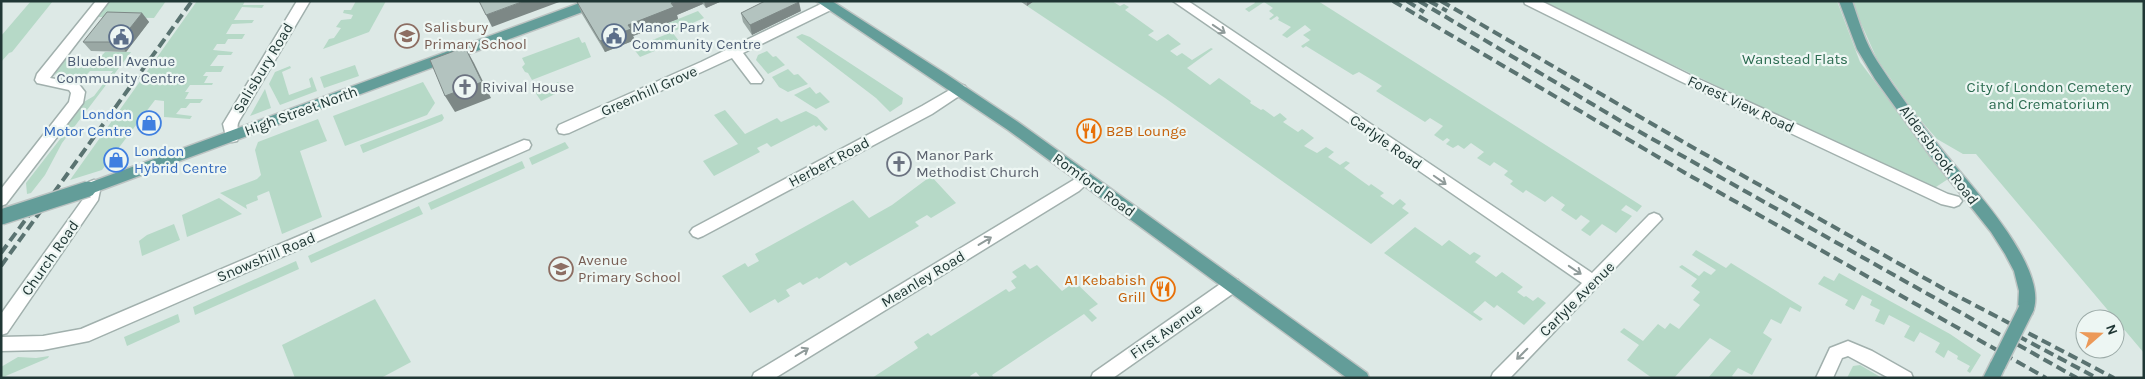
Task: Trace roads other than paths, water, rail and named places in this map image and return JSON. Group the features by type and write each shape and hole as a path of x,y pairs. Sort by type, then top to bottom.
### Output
{"main road":[{"name":"High Street North","path":"1,217 91,188 599,1"},
{"name":"Aldersbrook Road","path":"1845,1 1870,62 1938,156 2015,256 2027,288 2029,300 1994,371"},
{"name":"Romford Road","path":"826,3 960,90 1086,178 1361,378"}],"street":[{"path":"1,200 76,103 78,92 73,86 42,80 49,68 103,1"},
{"name":"Salisbury Road","path":"232,137 230,124 232,120 304,1"},
{"name":"Carlyle Road","path":"1179,1 1593,282"},
{"name":"Forest View Road","path":"1530,1 1694,82 1946,200 1954,201"},
{"name":"Greenhill Grove","path":"564,129 734,52 826,3"},
{"path":"734,52 756,80"},
{"name":"Herbert Road","path":"698,232 927,110 960,90"},
{"name":"Snowshill Road","path":"1,344 43,343 83,336 524,145"},
{"name":"Meanley Road","path":"760,378 1086,178"},
{"name":"Church Road","path":"1,328 93,196 91,188"},
{"name":"Carlyle Avenue","path":"1499,378 1654,219"},
{"name":"First Avenue","path":"1099,378 1232,285"},
{"path":"1824,378 1836,353 1848,348 1905,378"}],"railway":[{"path":"1,266 192,1"},
{"path":"1393,1 1687,174 2046,378"},
{"path":"1407,1 1424,12"},
{"path":"1419,1 1624,123 2077,378"},
{"path":"1429,1 1447,11"},
{"path":"1441,1 1685,143 1944,289 2114,378"},
{"path":"1,253 29,215"},
{"path":"2018,336 2097,378"}],"place":[{"name":"Salisbury Primary School","path":"407,36"},
{"name":"Manor Park Community Centre","path":"614,36"},
{"name":"Bluebell Avenue Community Centre","path":"121,37"},
{"name":"Rivival House","path":"465,87"},
{"name":"London Motor Centre","path":"149,123"},
{"name":"B2B Lounge","path":"1089,131"},
{"name":"London Hybrid Centre","path":"116,160"},
{"name":"Manor Park Methodist Church","path":"899,164"},
{"name":"Avenue Primary School","path":"561,269"},
{"name":"A1 Kebabish Grill","path":"1163,289"}],"park label":[{"name":"Wanstead Flats","path":"1795,59"},
{"name":"City of London Cemetery and Crematorium","path":"2049,96"}]}
